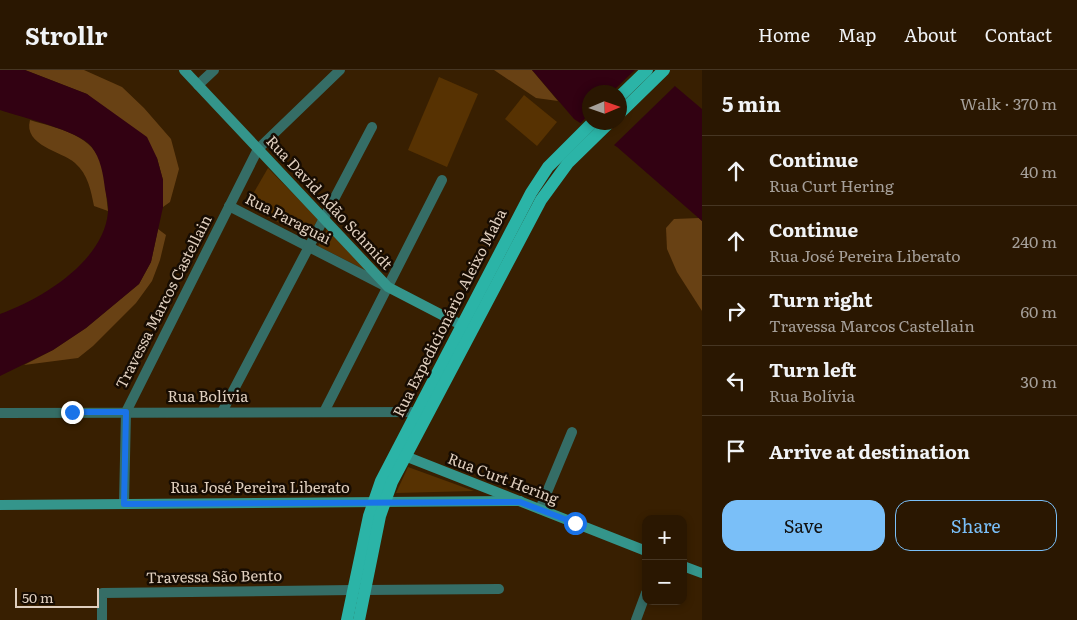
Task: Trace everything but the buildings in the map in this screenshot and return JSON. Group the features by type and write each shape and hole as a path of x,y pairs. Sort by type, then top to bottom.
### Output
{"main road":[{"name":"Rua David Adão Schmidt","path":"184,70 388,287 467,327"},
{"path":"627,89 647,70"},
{"path":"627,106 664,70"},
{"path":"572,151 586,130"},
{"path":"572,151 600,130"},
{"name":"Rua Expedicionário Aleixo Maba","path":"378,503 381,481 417,412 537,206 572,151"},
{"name":"Rua Expedicionário Aleixo Maba","path":"378,503 405,456 467,327"},
{"name":"Rua Curt Hering","path":"405,456 642,549"},
{"name":"Rua José Pereira Liberato","path":"0,505 520,502"},
{"path":"347,620 359,590 378,503"},
{"path":"687,567 702,573"},
{"path":"358,620 359,590"}],"street":[{"path":"198,85 214,70"},
{"name":"Travessa Marcos Castellain","path":"124,504 126,412 258,149 340,70"},
{"path":"222,412 372,127"},
{"path":"324,412 442,180"},
{"name":"Rua Paraguai","path":"229,206 388,287"},
{"name":"Rua Bolívia","path":"0,413 417,412"},
{"path":"540,509 572,432"},
{"path":"359,590 499,589"},
{"name":"Travessa São Bento","path":"102,620 102,593 359,590"},
{"path":"636,620 642,604"}],"shaded area":[{"path":"0,70 25,70 87,94 147,137 157,158 163,180 163,207 151,262 139,284 86,328 53,350 0,376 0,314 34,299 52,288 83,262 104,230 108,203 97,156 85,140 62,130 0,110"},
{"path":"25,70 84,70 122,87 144,108 171,139 179,169 170,202 163,207 163,180 157,158 87,94"},
{"path":"494,70 532,70 558,101 536,98"},
{"path":"532,70 656,70 702,109 702,221 617,147 591,130 627,130 627,85 582,85 582,124 574,119"},
{"path":"439,77 478,94 447,167 408,150"},
{"path":"524,95 557,122 537,146 505,119"},
{"path":"30,120 63,130 84,140 92,148 99,157 103,169 108,211 94,206 86,177 75,163 45,147 32,136 29,129"},
{"path":"268,168 318,219 308,237 246,206"},
{"path":"699,218 702,221 702,311 677,272 667,249 666,228 674,219"},
{"path":"158,229 166,235 160,260 152,281 136,303 93,346 78,358 24,365 53,350 86,328 139,284 151,262"},
{"path":"327,229 367,271 318,246"},
{"path":"408,467 474,491 396,493"}],"pier":[{"path":"635,70 660,70 678,83 612,147 586,130 627,130 627,85 619,85"}],"route":[{"path":"72,412 126,412 124,504 520,502 575,523"}]}
